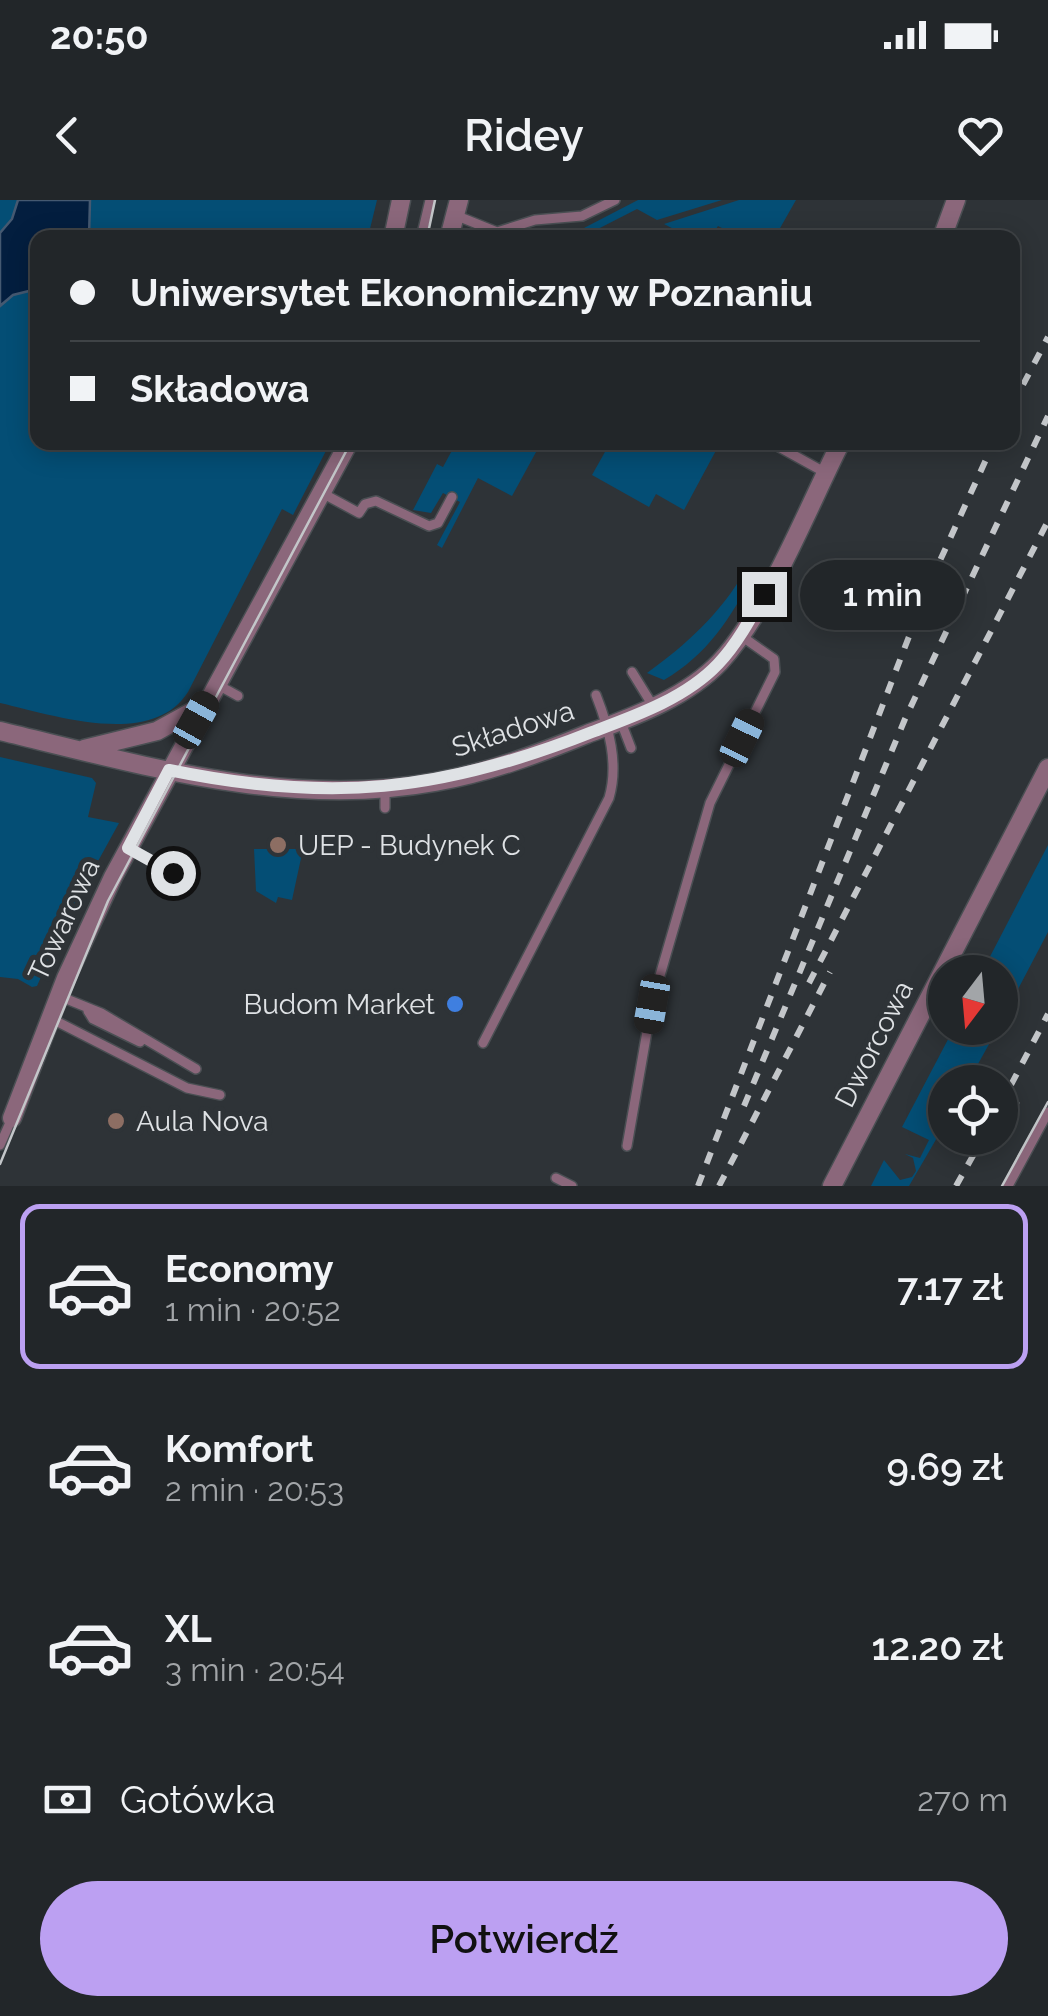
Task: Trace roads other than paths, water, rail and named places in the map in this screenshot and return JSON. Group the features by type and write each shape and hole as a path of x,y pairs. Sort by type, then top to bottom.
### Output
{"street":[{"path":"395,230 402,200"},
{"path":"945,230 956,200"},
{"name":"Towarowa","path":"12,1118 59,996 128,848 342,450"},
{"name":"Składowa","path":"0,731 260,787 384,788 468,775 615,724 704,677 740,635 838,450"},
{"path":"78,750 162,729 189,716 212,692"},
{"name":"Dworcowa","path":"832,1186 1048,768"}],"lane":[{"path":"424,230 430,200"},
{"path":"503,230 536,220 582,216 615,200"},
{"path":"457,207 493,230"},
{"path":"786,450 826,473"},
{"path":"320,492 359,514 365,504 376,501 429,526 438,523 452,497"},
{"path":"627,1146 652,1004 710,803 775,672 774,660 740,635"},
{"path":"632,672 653,706"},
{"path":"212,692 238,696"},
{"path":"596,694 630,748"},
{"path":"483,1042 610,798 616,775 608,745 615,724"},
{"path":"384,788 385,808"},
{"path":"128,848 173,873"},
{"path":"59,996 101,1013 196,1070 94,1019 88,1010"},
{"path":"50,1018 187,1088 220,1095"},
{"path":"1008,1186 1048,1112"},
{"name":"Towarowa","path":"0,1146 12,1118"},
{"path":"556,1178 572,1186"}],"tram line":[{"path":"429,230 435,200"},
{"path":"0,1164 108,901 347,450"},
{"path":"1002,1186 1048,1102"}],"railway":[{"path":"1020,391 1048,337"},
{"path":"744,1106 905,719 1048,416"},
{"path":"698,1186 928,587 990,450"},
{"path":"809,983 1048,521"},
{"path":"719,1186 830,972"},
{"path":"1018,1072 1048,1014"},
{"path":"1018,1100 1021,1094"},
{"path":"956,1186 973,1155"}],"place":[{"name":"UEP - Budynek C","path":"278,845"},
{"name":"Budom Market","path":"455,1004"},
{"name":"Aula Nova","path":"116,1121"}]}
